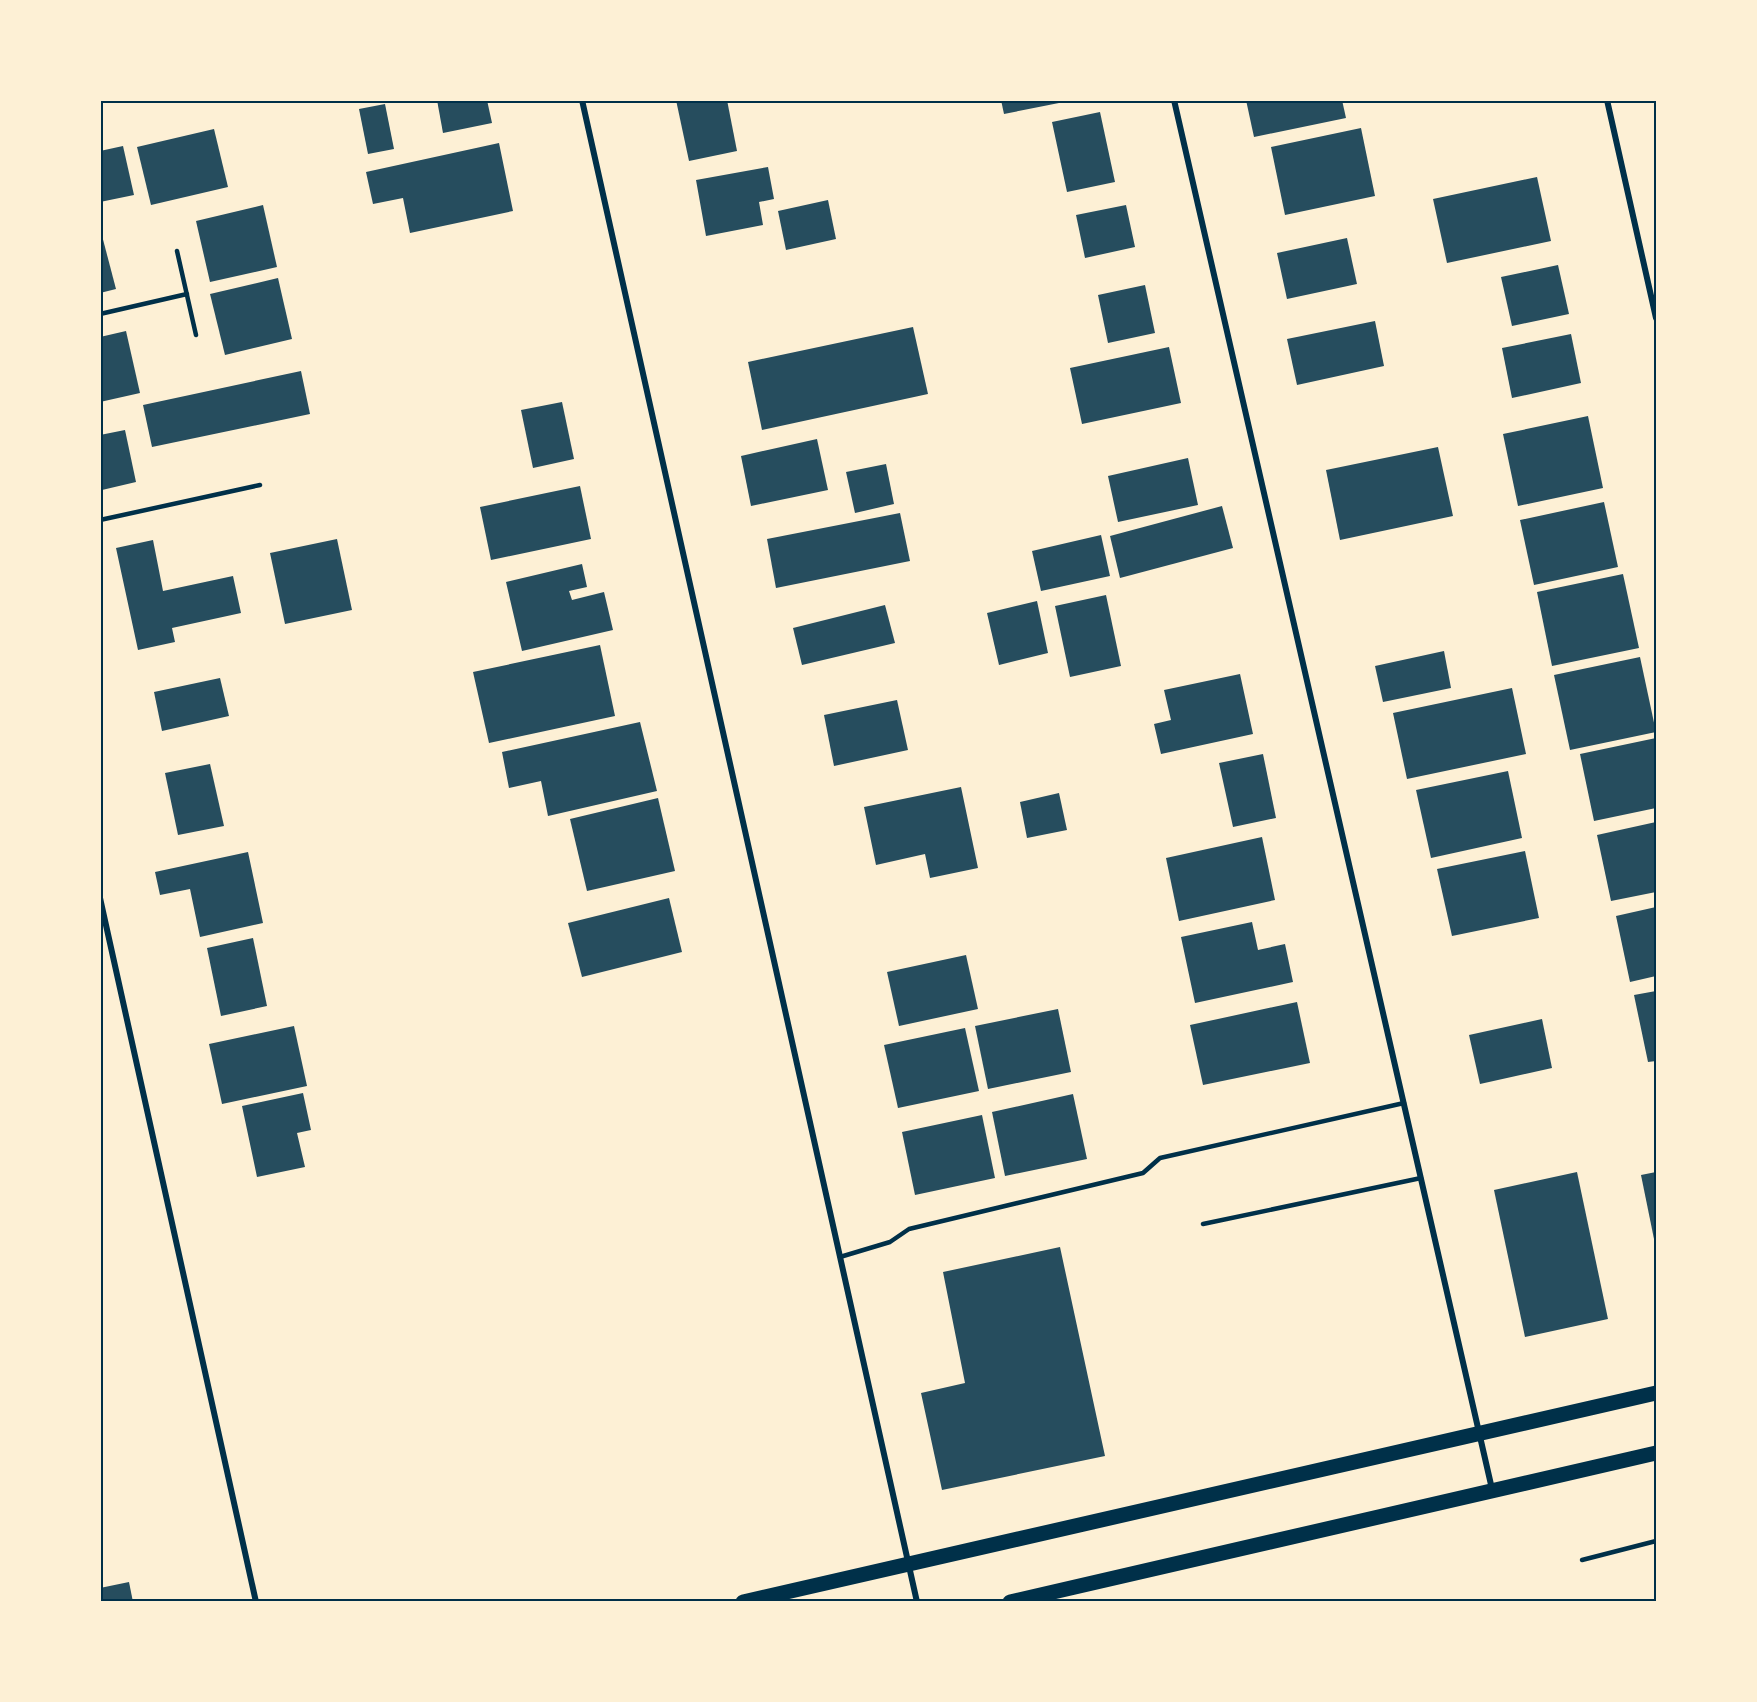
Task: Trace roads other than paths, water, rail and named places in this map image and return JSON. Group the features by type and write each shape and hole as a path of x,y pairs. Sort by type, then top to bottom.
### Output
{"main road":[{"path":"743,1602 1656,1393"},
{"path":"1010,1602 1656,1454"}],"street":[{"path":"582,100 917,1602"},
{"path":"1174,100 1492,1492"},
{"path":"1607,100 1656,318"},
{"path":"100,898 256,1602"}],"lane":[{"path":"177,251 196,335"},
{"path":"100,314 187,294"},
{"path":"100,520 260,485"},
{"path":"839,1257 890,1242 909,1229 1143,1173 1160,1158 1404,1103"},
{"path":"1203,1224 1421,1178"},
{"path":"1582,1560 1656,1541"}]}
